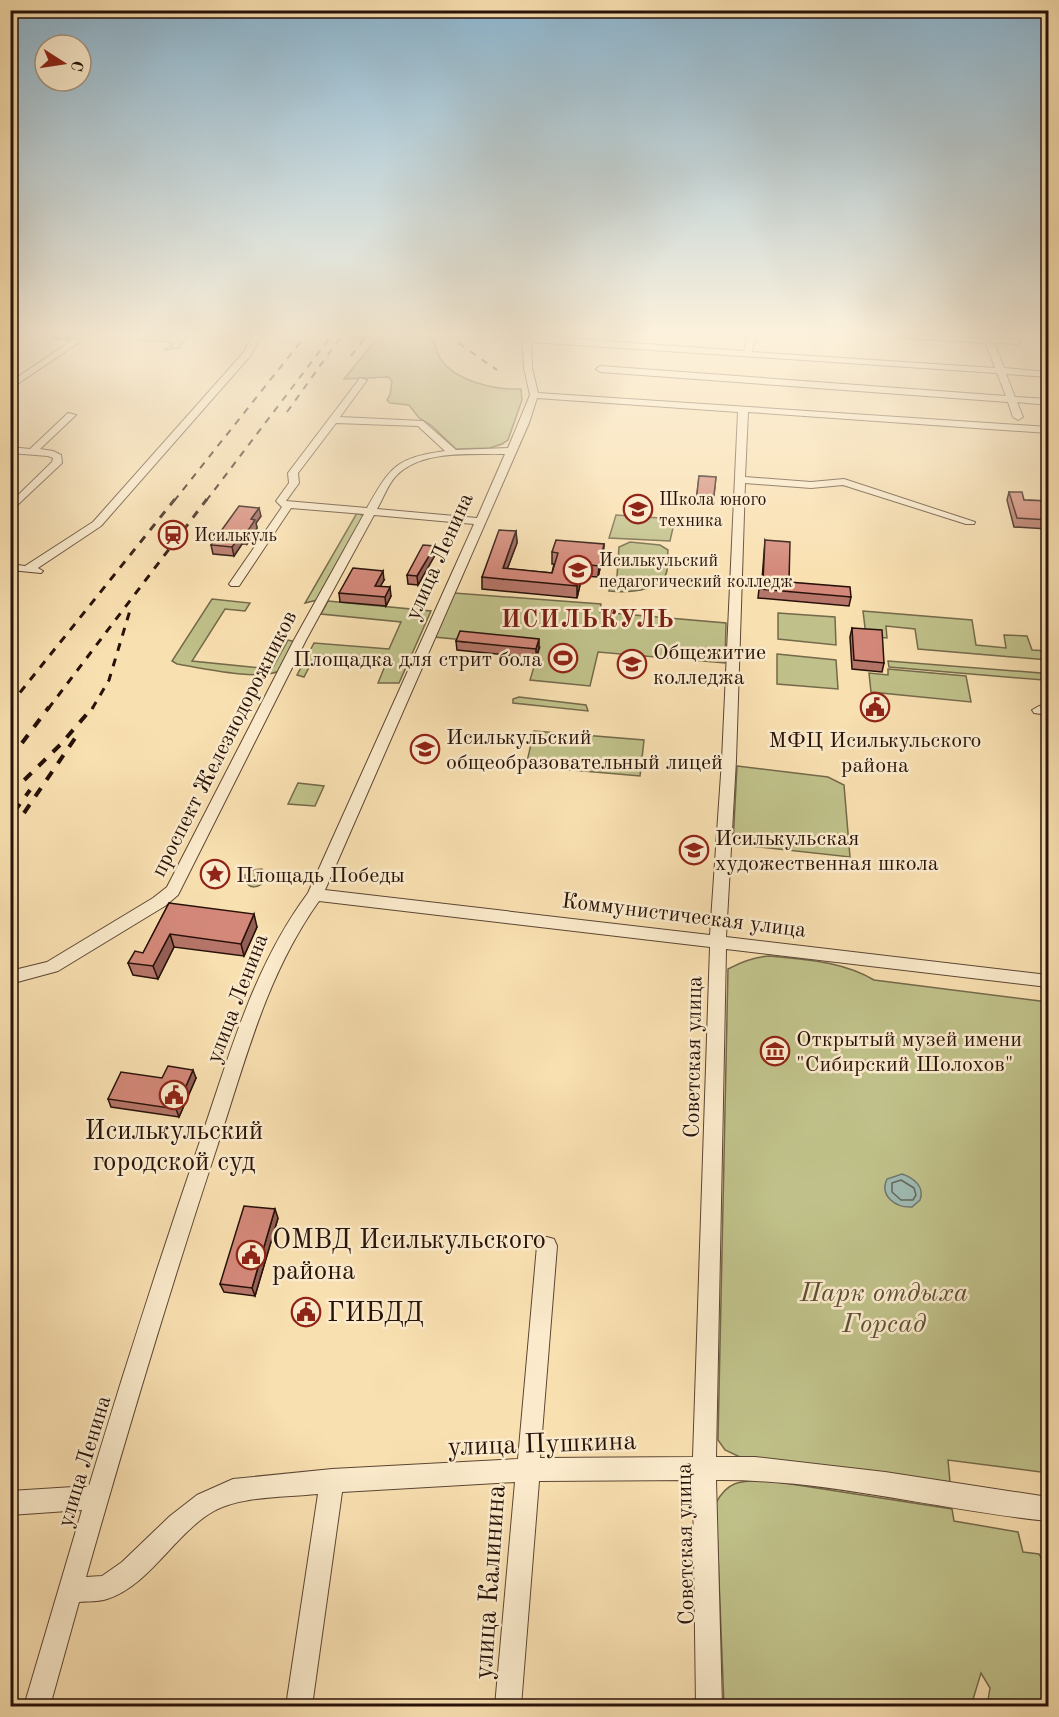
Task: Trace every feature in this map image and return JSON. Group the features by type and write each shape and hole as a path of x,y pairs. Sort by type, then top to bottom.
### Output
{"street":[{"path":"32,452 71,415"},
{"path":"28,569 97,524 194,415"},
{"path":"337,415 293,473 294,483 281,501 285,504 479,521"},
{"name":"улица Ленина","path":"37,1707 96,1497 192,1191 257,1000 285,936 315,895 525,415"},
{"name":"Советская улица","path":"709,1707 705,1467 718,941 729,760 743,415"},
{"path":"821,415 1048,430"},
{"path":"333,420 420,423 454,454"},
{"path":"10,450 50,453 58,457 57,464 10,509"},
{"name":"проспект Железнодорожников","path":"10,978 52,967 159,902 173,891 300,640 391,475 400,466 413,459 510,451"},
{"path":"741,480 812,485 844,482 970,522"},
{"path":"235,585 285,504"},
{"path":"10,567 42,572"},
{"name":"Коммунистическая улица","path":"315,895 1048,981"},
{"name":"улица Калинина","path":"508,1707 526,1470 547,1246"},
{"name":"улица Пушкина","path":"70,1590 105,1588 131,1570 178,1524 205,1503 232,1491 332,1481 526,1470 755,1468 1048,1509"},
{"path":"299,1707 332,1481"},
{"path":"10,1503 96,1497"}],"green space":[{"path":"417,415 517,415 508,440 502,444 490,448 456,449 431,425"},
{"path":"357,513 364,516 317,600 305,603"},
{"path":"616,515 675,519 670,541 609,538"},
{"path":"630,542 660,545 668,550 666,574 656,585 649,588 624,592 609,591 610,585 617,576 619,547"},
{"path":"454,593 601,604 600,612 726,623 725,663 598,652 590,686 530,680 540,647 434,637"},
{"path":"212,599 250,603 245,611 225,609 192,661 272,669 288,640 292,641 294,644 279,671 270,674 244,674 214,671 172,661"},
{"path":"328,601 431,611 399,683 378,683 387,661 316,654 304,677 297,675 314,643 389,649 401,622 321,614"},
{"path":"863,611 972,620 976,645 1006,648 1004,635 1027,636 1032,650 1048,651 1048,660 918,649 915,629 886,626 887,638 866,636"},
{"path":"778,613 835,617 836,645 778,639"},
{"path":"777,654 836,660 838,689 777,684"},
{"path":"888,661 1041,673 1043,680 889,667"},
{"path":"888,669 966,676 971,702 871,692 869,673 888,675"},
{"path":"519,697 586,705 588,711 513,703 513,699"},
{"path":"534,731 644,740 640,776 526,766"},
{"path":"737,766 828,777 844,785 850,857 733,844"},
{"path":"298,783 324,786 315,806 288,804"},
{"path":"262,869 267,877 265,881 254,887 248,884 245,875 251,870"},
{"name":"Парк отдыха Горсад","path":"770,956 837,965 874,980 1048,1002 1048,1473 948,1460 950,1482 740,1457 725,1450 718,1440 728,969 748,960"},
{"path":"765,1480 952,1509 954,1521 1018,1532 1023,1552 1039,1554 1046,1567 1048,1706 987,1706 990,1688 981,1673 971,1706 724,1706 716,1503 725,1490 736,1483"}],"water":[{"path":"902,1174 911,1178 920,1187 920,1200 912,1207 895,1203 890,1200 885,1191 887,1179"}],"building":[{"path":"699,476 716,477 714,495 697,494"},
{"path":"1009,492 1022,492 1024,500 1048,501 1048,520 1017,518"},
{"path":"239,506 259,508 251,519 255,520 245,535 241,535 232,547 211,545"},
{"path":"499,530 516,531 503,568 552,573 558,553 552,552 556,540 604,544 599,566 582,564 577,586 482,577"},
{"path":"765,540 790,542 789,582 850,587 851,597 760,589 760,580 763,580"},
{"path":"423,545 435,546 417,576 407,575"},
{"path":"353,568 383,571 375,586 390,587 385,597 339,593"},
{"path":"852,628 882,630 884,663 854,660"},
{"path":"460,631 539,639 536,649 456,641"},
{"path":"169,903 254,914 241,944 170,934 153,966 128,963 135,951 143,953"},
{"path":"168,1066 193,1070 176,1109 108,1099 121,1072 162,1078"},
{"name":"ОМВД Исилькульского района","path":"244,1206 275,1209 252,1288 220,1284"}],"railway":[{"path":"174,501 242,415"},
{"path":"206,501 271,415"},
{"path":"10,705 175,499"},
{"path":"48,709 207,499"},
{"path":"92,709 109,680 131,607"},
{"path":"10,759 49,707"},
{"path":"10,794 60,745 93,707"},
{"path":"24,813 80,731"},
{"path":"14,812 30,790"}],"place":[{"name":"Школа юного техника","path":"638,509"},
{"name":"Исилькуль","path":"173,535"},
{"name":"Исилькульский педагогический колледж","path":"578,570"},
{"name":"Площадка для стрит бола","path":"563,658"},
{"name":"Общежитие колледжа","path":"632,664"},
{"name":"МФЦ Исилькульского района","path":"875,707"},
{"name":"Исилькульский общеобразовательный лицей","path":"425,749"},
{"name":"Исилькульская художественная школа","path":"694,850"},
{"name":"Площадь Победы","path":"215,874"},
{"name":"Открытый музей имени \"Сибирский Шолохов\"","path":"775,1051"},
{"name":"Исилькульский городской суд","path":"174,1095"},
{"name":"ОМВД Исилькульского района","path":"251,1255"},
{"name":"ГИБДД","path":"306,1312"}],"district":[{"name":"ИСИЛЬКУЛЬ","path":"588,619"}]}
